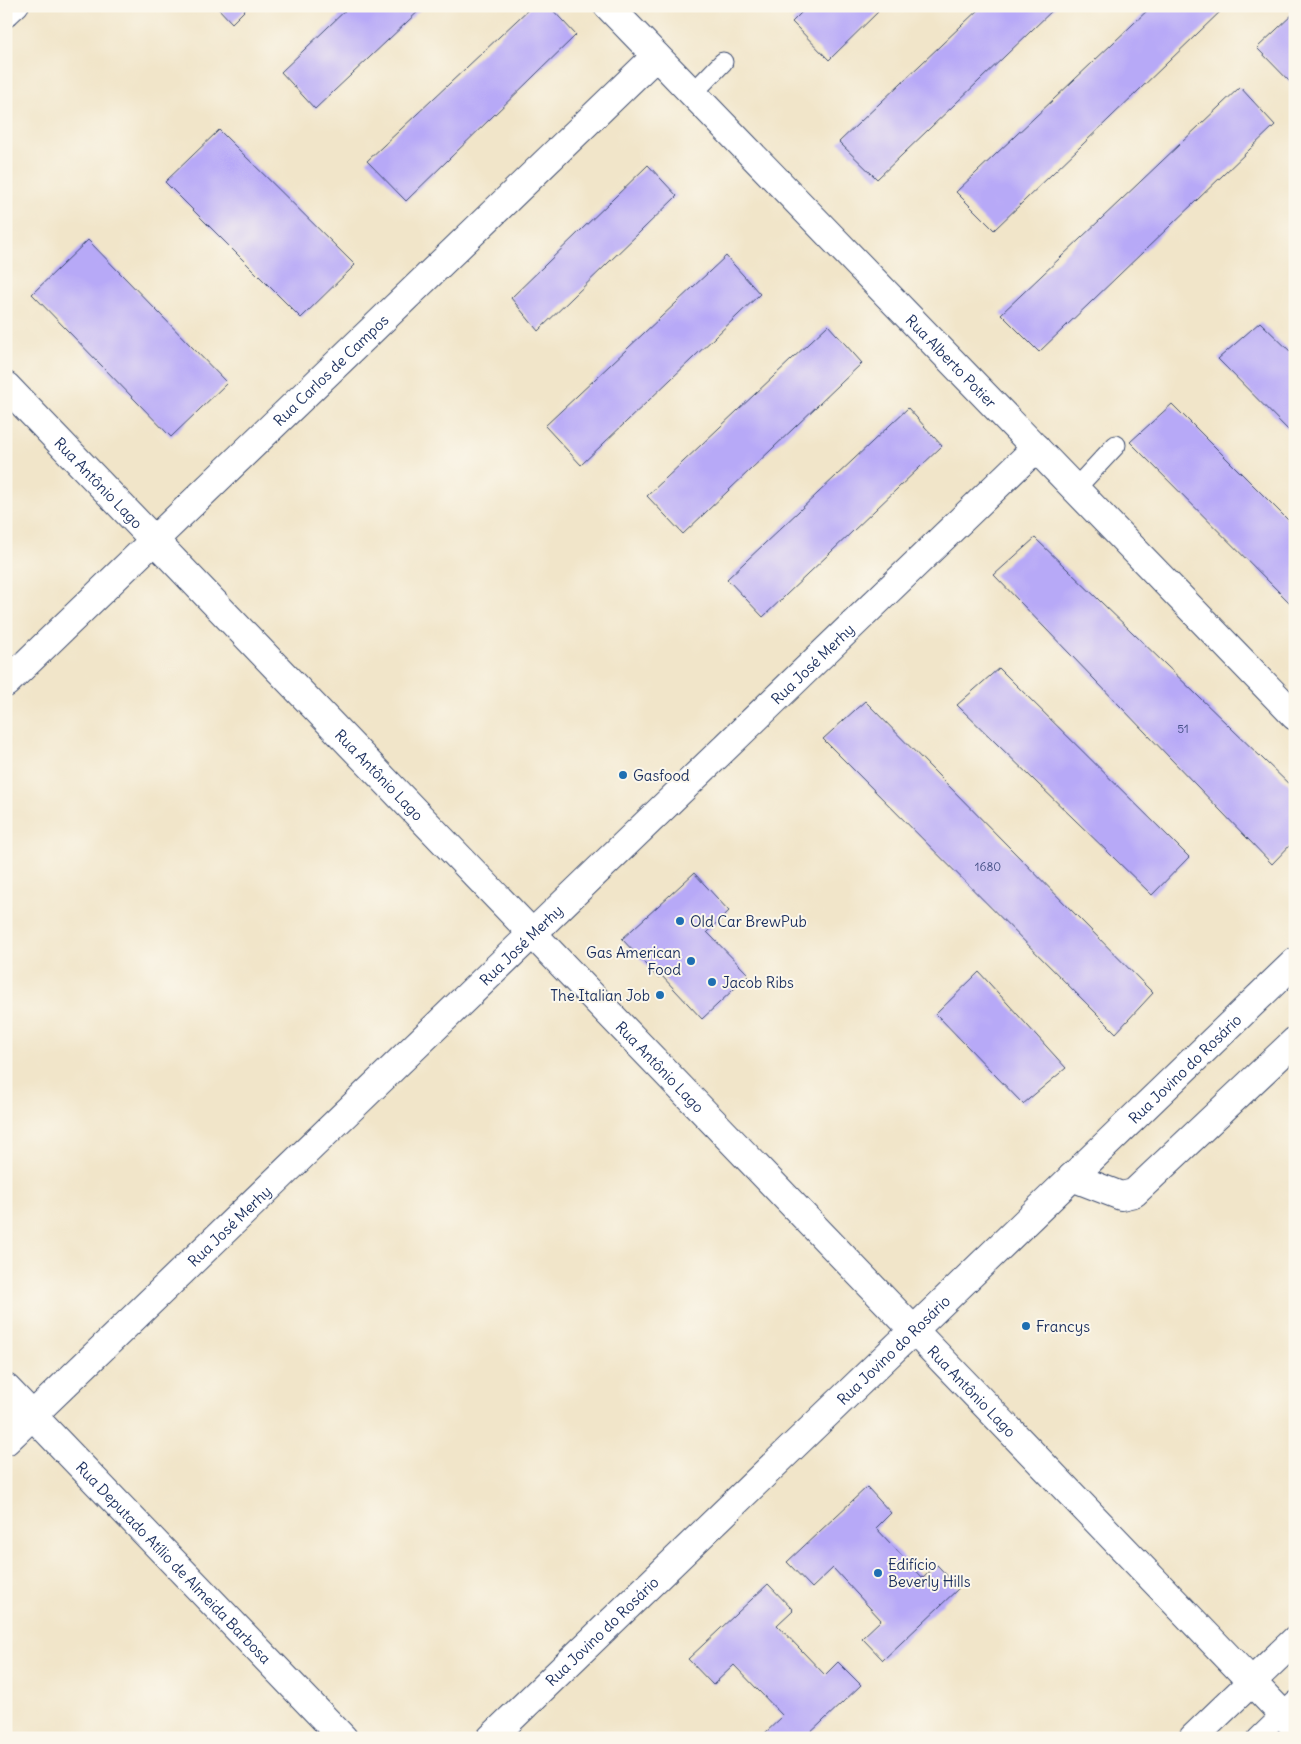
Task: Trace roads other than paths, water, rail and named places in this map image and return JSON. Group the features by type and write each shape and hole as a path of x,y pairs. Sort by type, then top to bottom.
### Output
{"street":[{"name":"Rua Alberto Potier","path":"608,6 1295,716"},
{"name":"Rua Carlos de Campos","path":"6,683 656,56"},
{"name":"Rua Antônio Lago","path":"6,386 1251,1682 1290,1714"},
{"name":"Rua José Merhy","path":"6,1441 1036,448"},
{"name":"Rua Jovino do Rosário","path":"491,1738 1295,962"},
{"path":"1072,1177 1122,1196 1134,1193 1295,1041"},
{"name":"Rua Deputado Atílio de Almeida Barbosa","path":"6,1388 343,1738"},
{"path":"1193,1738 1295,1640"}],"lane":[{"path":"6,18 19,6"},
{"path":"692,94 723,62"},
{"path":"1075,489 1116,445"},
{"path":"1256,1738 1290,1714"}],"place":[{"name":"Gasfood","path":"623,775"},
{"name":"Old Car BrewPub","path":"680,921"},
{"name":"Gas American Food","path":"691,961"},
{"name":"Jacob Ribs","path":"712,982"},
{"name":"The Italian Job","path":"660,995"},
{"name":"Francys","path":"1026,1326"},
{"name":"Edifício Beverly Hills","path":"878,1573"}]}
